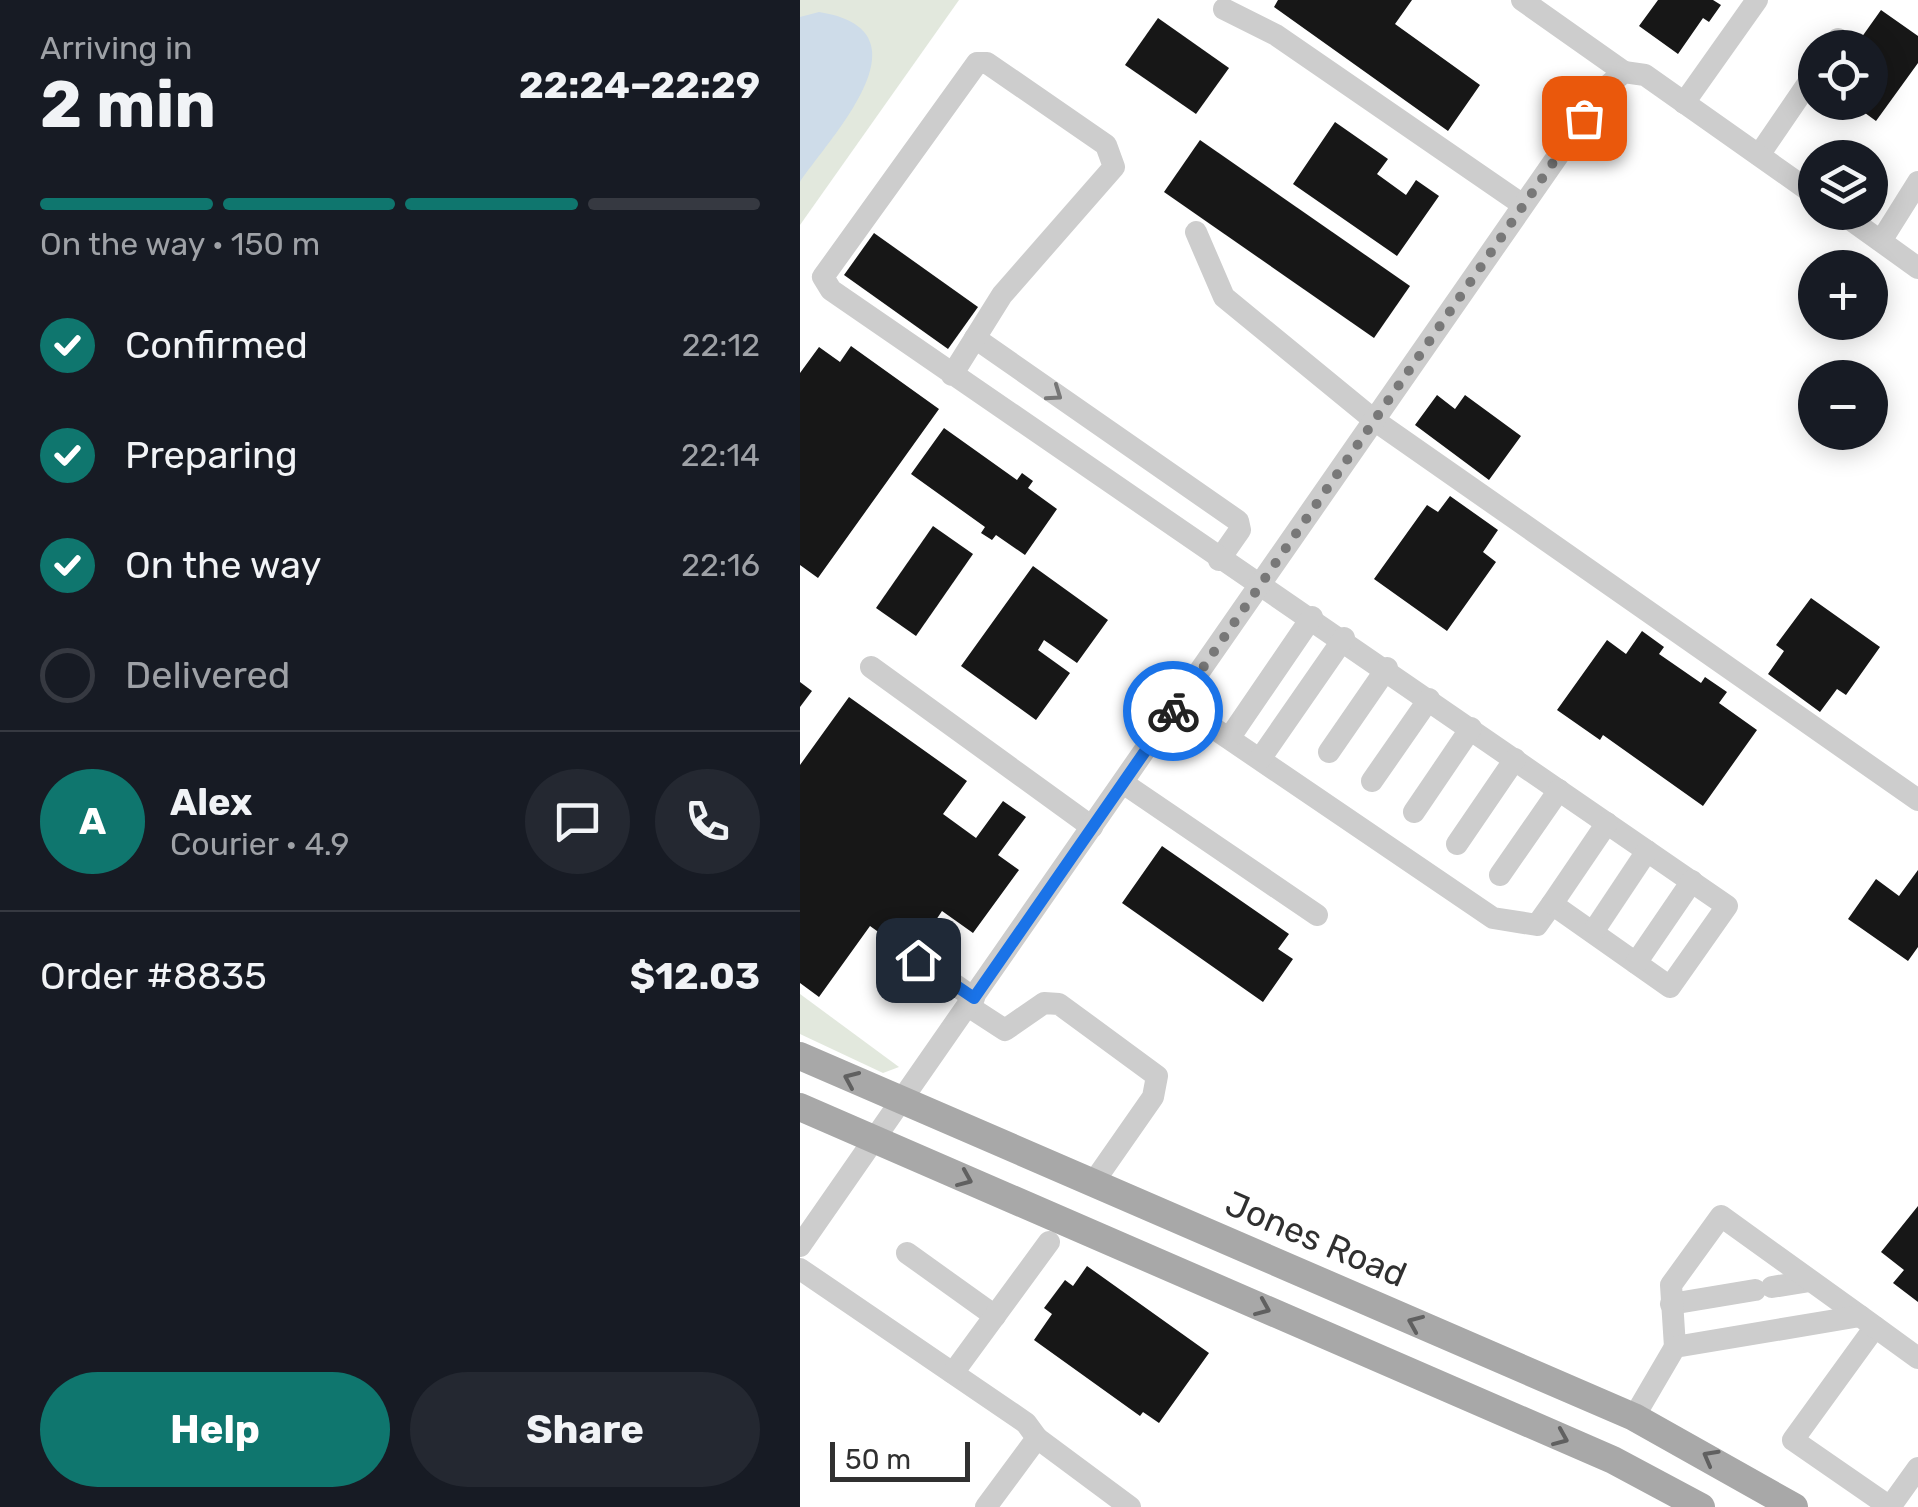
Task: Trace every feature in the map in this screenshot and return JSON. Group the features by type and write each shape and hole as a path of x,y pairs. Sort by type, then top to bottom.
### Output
{"main road":[{"name":"Jones Road","path":"800,1056 1634,1417 1794,1507"},
{"path":"800,1107 1613,1460 1701,1507"},
{"path":"1613,1460 1634,1417"}],"street":[{"path":"1522,0 1624,72 1645,75 1798,183"},
{"path":"1684,103 1757,0"},
{"path":"1224,10 1289,43 1524,205"},
{"path":"952,375 1002,295 1114,167 1106,145 987,63 978,64 823,277 831,290 952,375 1219,560 1344,638 1727,906 1670,987 1552,904"},
{"path":"800,1246 1262,586 1604,88 1624,72"},
{"path":"1759,156 1798,98"},
{"path":"1880,241 1918,182"},
{"path":"1865,230 1918,268"},
{"path":"1196,232 1224,297 1374,420 1918,800"},
{"path":"975,338 1238,521 1240,530 1219,560"},
{"path":"1230,737 1312,617"},
{"path":"1260,758 1344,638"},
{"path":"872,667 1092,827"},
{"path":"1330,752 1386,668"},
{"path":"1372,781 1430,699"},
{"path":"1178,704 1493,918 1537,925 1607,823"},
{"path":"1414,812 1471,728"},
{"path":"1457,844 1515,758"},
{"path":"1123,783 1317,916"},
{"path":"1500,874 1559,790"},
{"path":"1593,932 1648,851"},
{"path":"1636,963 1692,881"},
{"path":"896,990 918,960 1005,1030 1044,1003 1059,1004 1157,1076 1153,1096 1092,1184"},
{"path":"1634,1417 1675,1347 1671,1285 1720,1216 1918,1358"},
{"path":"954,1374 1049,1242"},
{"path":"907,1253 995,1316"},
{"path":"800,1269 1026,1422 1037,1438 1130,1507"},
{"path":"1672,1304 1810,1281"},
{"path":"1675,1347 1868,1322"},
{"path":"1868,1322 1793,1440 1890,1507 1917,1471"},
{"path":"986,1507 1037,1438"}],"shaded area":[{"path":"800,0 959,0 800,225"},
{"path":"800,994 899,1067 883,1073 800,1034"}],"water":[{"path":"819,12 852,22 869,39 872,61 851,111 800,182 800,17"}],"building":[{"path":"1278,0 1412,0 1395,24 1480,85 1448,131 1274,7"},
{"path":"1658,0 1713,0 1721,5 1709,22 1703,18 1678,54 1639,26"},
{"path":"1881,10 1918,36 1918,63 1888,104 1888,30 1867,30"},
{"path":"1158,18 1229,68 1196,114 1125,65"},
{"path":"1335,122 1388,159 1377,174 1406,195 1416,180 1439,196 1397,256 1293,184"},
{"path":"1200,140 1410,286 1374,338 1164,192"},
{"path":"874,233 978,307 948,349 844,275"},
{"path":"851,346 939,409 818,578 800,565 800,373 819,347 840,362"},
{"path":"1437,395 1455,409 1465,395 1521,436 1489,480 1415,425"},
{"path":"944,428 1017,480 1022,473 1033,481 1028,488 1057,509 1025,555 996,535 992,540 981,533 985,527 911,474"},
{"path":"1450,496 1498,530 1483,552 1496,562 1447,631 1374,579 1427,505 1438,512"},
{"path":"933,526 973,554 916,636 876,608"},
{"path":"1033,566 1108,620 1077,663 1044,640 1038,650 1070,673 1036,720 961,666"},
{"path":"1811,598 1880,647 1846,695 1837,689 1820,712 1768,674 1784,651 1776,645"},
{"path":"1642,631 1664,647 1659,654 1701,683 1705,677 1727,692 1719,703 1757,730 1703,806 1603,735 1600,740 1557,710 1607,640 1626,654"},
{"path":"800,682 812,691 800,707"},
{"path":"849,697 967,781 943,814 976,838 1003,801 1026,817 998,855 1019,870 973,933 942,911 934,923 928,919 905,951 870,926 819,997 800,983 800,765"},
{"path":"1162,846 1289,934 1278,949 1293,959 1263,1002 1122,903"},
{"path":"1918,870 1918,947 1908,961 1848,919 1876,879 1899,896"},
{"path":"1918,1206 1918,1302 1893,1283 1904,1270 1881,1252"},
{"path":"1087,1266 1209,1353 1159,1423 1143,1412 1140,1416 1034,1340 1052,1314 1044,1308 1065,1280 1073,1286"}],"way so far":[{"path":"1173,711 1584,118"}],"route":[{"path":"918,960 974,998 1173,711"}]}
